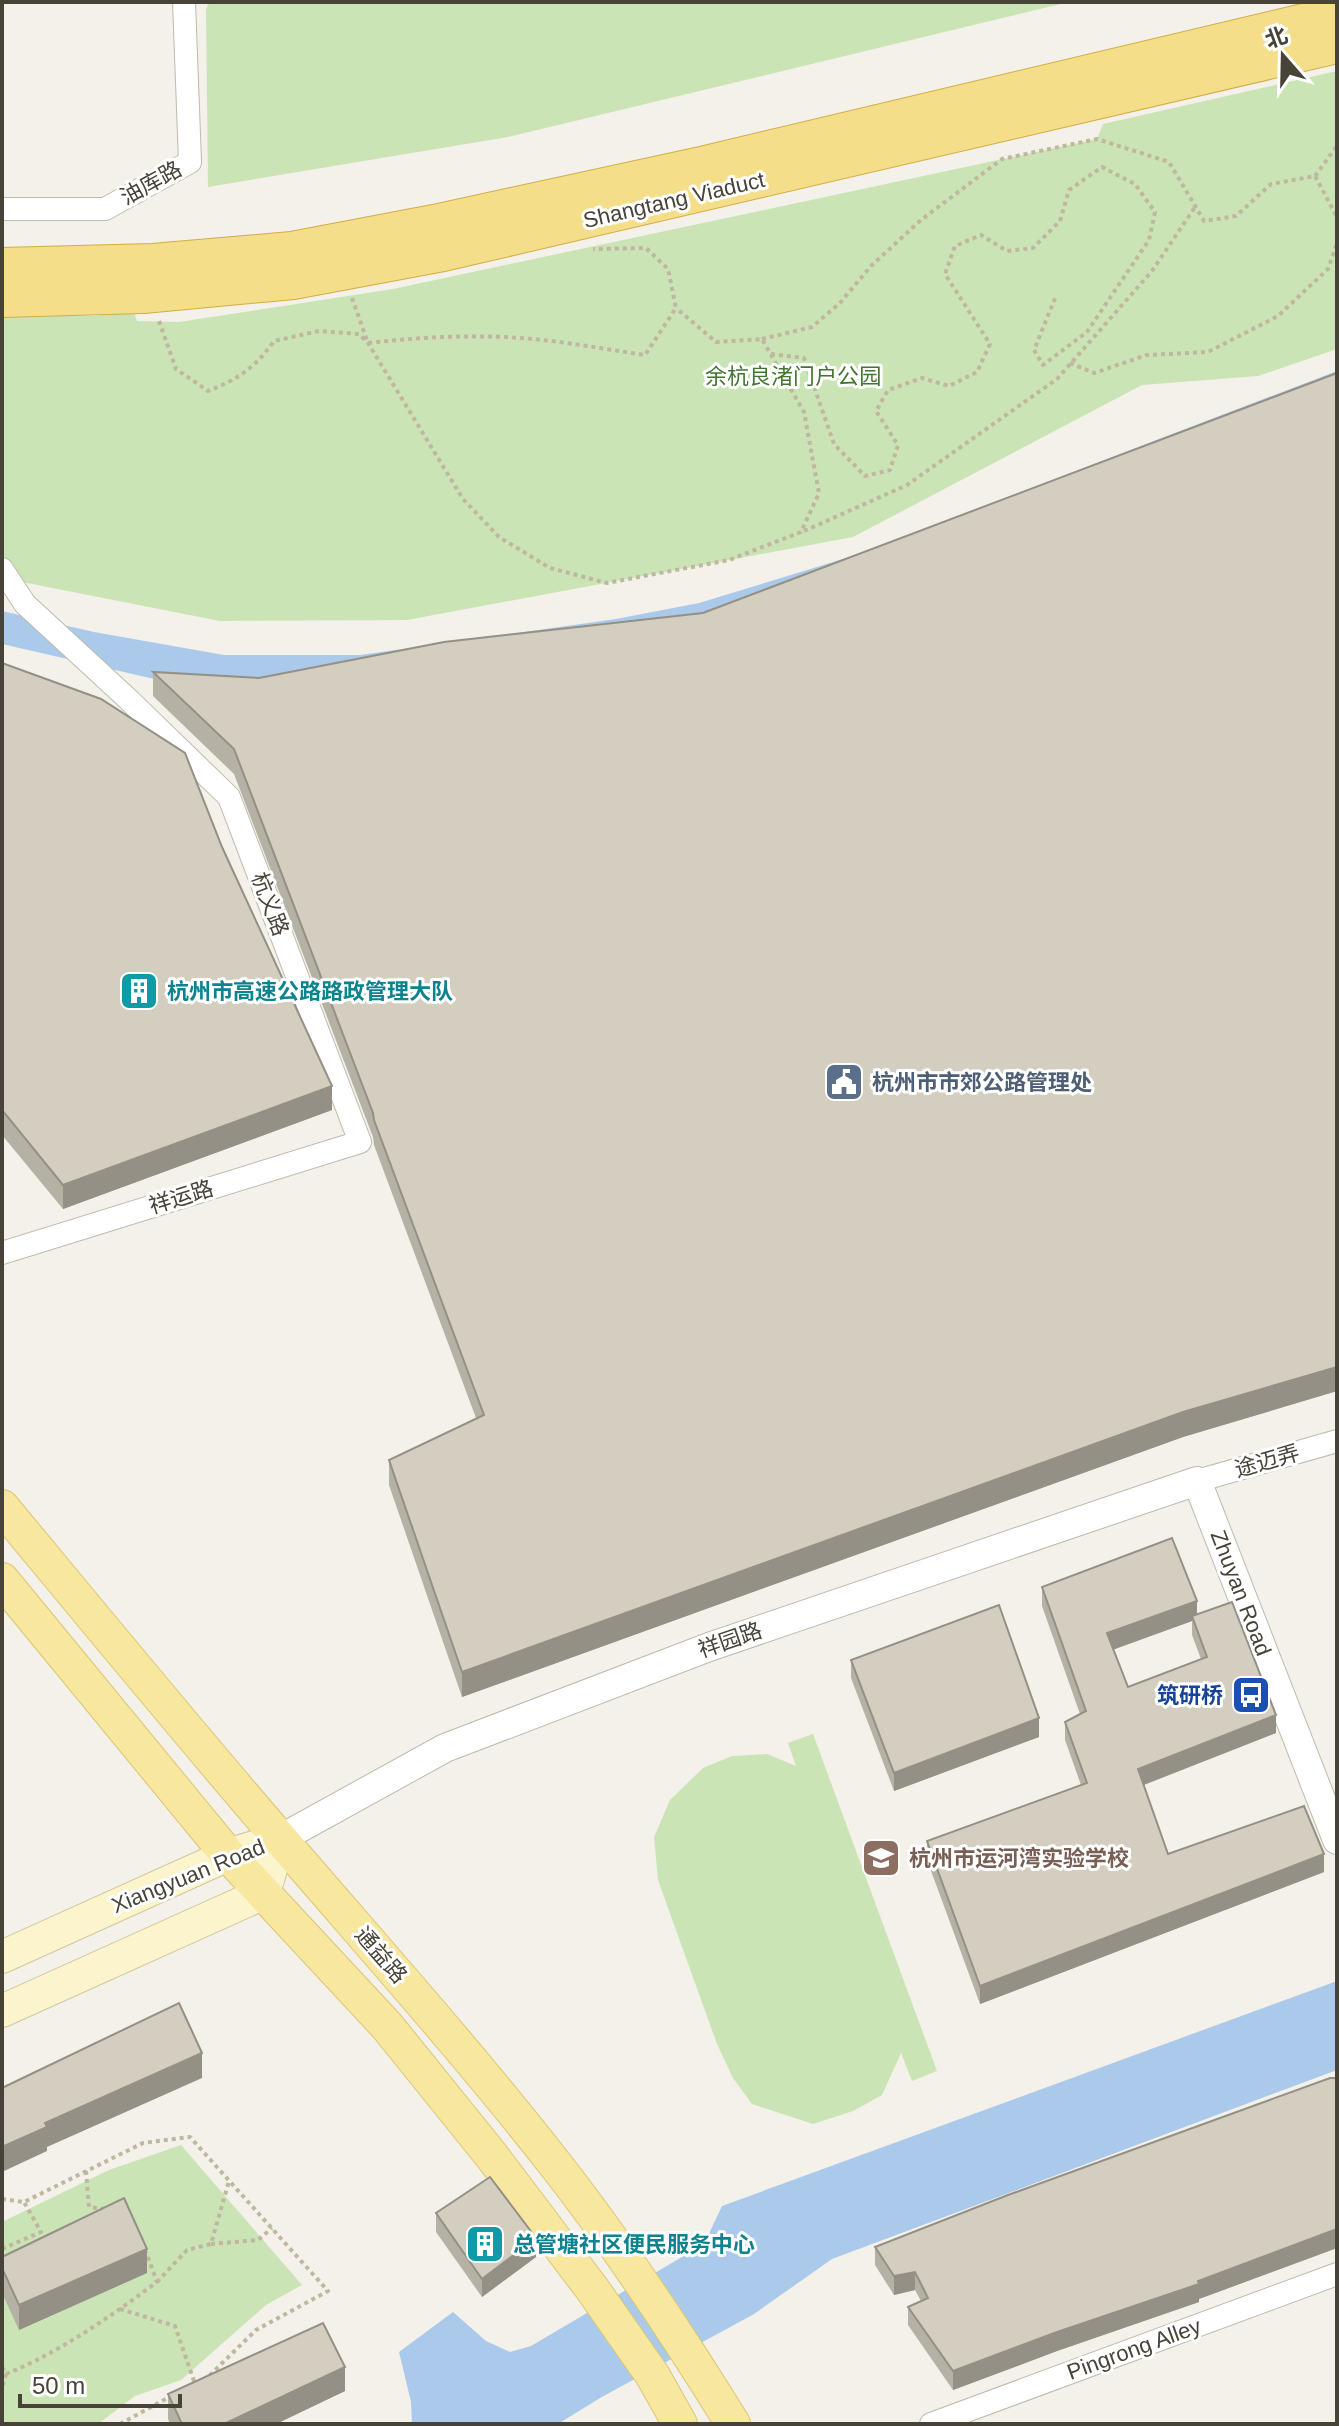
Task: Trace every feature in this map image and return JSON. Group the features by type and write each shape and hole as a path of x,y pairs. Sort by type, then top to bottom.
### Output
{"highway":[{"name":"Shangtang Viaduct","path":"2,266 153,262 292,250 434,223 701,165 1337,14"},
{"name":"Shangtang Viaduct","path":"2,299 143,295 293,281 443,253 1337,45"}],"main road":[{"name":"通益路","path":"2,1507 280,1839 442,2024 556,2165 627,2260 733,2424"},
{"name":"通益路","path":"2,1580 228,1855 387,2026 491,2155 593,2290 653,2376 680,2424"},
{"name":"Xiangyuan Road","path":"2,1957 228,1855 280,1839"},
{"name":"Xiangyuan Road","path":"2,2011 264,1893 280,1839"}],"street":[{"name":"油库路","path":"2,209 105,209 190,162 184,2"},
{"name":"杭义路","path":"2,569 25,604 229,797 360,1142"},
{"name":"祥运路","path":"2,1253 360,1142"},
{"name":"途迈弄","path":"1197,1481 1337,1441"},
{"name":"祥园路","path":"280,1839 445,1748 709,1647 1197,1481"},
{"name":"Zhuyan Road","path":"1197,1481 1337,1840"},
{"name":"Pingrong Alley","path":"931,2424 1337,2274"}],"path":[{"path":"591,250 646,248 668,269 676,308 716,342 762,339 812,327 840,303 871,266 921,220 1002,159 1097,139 1169,162 1204,221 1236,216 1271,184 1315,176 1337,146"},
{"path":"771,354 804,358 834,444 865,476 890,470 898,445 876,411 888,390 922,378 949,386 977,372 990,344 945,274 955,246 981,235 1007,251 1033,248 1060,221 1069,190 1102,167 1135,184 1155,212 1149,240 1087,332 1043,365 1034,350 1056,296"},
{"path":"1315,176 1337,217"},
{"path":"348,287 368,343 463,499 499,537 550,568 607,583 729,560 907,485 1057,379 1152,271 1195,207"},
{"path":"1070,363 1094,373 1147,355 1208,352 1278,316 1328,269 1337,243"},
{"path":"368,343 414,338 504,337 645,355 676,308"},
{"path":"156,313 176,369 208,391 229,383 260,361 274,341 319,331 359,334 368,343"},
{"path":"762,339 804,412 819,493 801,532"},
{"path":"2,2199 24,2202 143,2143 190,2137 328,2291 256,2330 212,2374 195,2384 175,2326 120,2309"},
{"path":"86,2171 89,2207 117,2210"},
{"path":"211,2244 229,2181"},
{"path":"2,2249 41,2232 24,2202"},
{"path":"6,2374 35,2362 120,2309 157,2282 187,2250 211,2244 258,2240 272,2228"},
{"path":"141,2240 157,2282"},
{"path":"2,2367 6,2374 2,2389"},
{"path":"120,2424 182,2390"}],"green space":[{"path":"209,2 1069,2 508,137 208,187 206,10"},
{"name":"余杭良渚门户公园","path":"1337,71 1337,349 1258,376 1142,385 853,537 407,620 220,621 2,578 2,316 95,316 133,310 137,321 179,322 393,289 1097,139 1103,124"},
{"path":"813,1734 937,2071 912,2081 901,2053 882,2095 853,2111 813,2124 752,2104 733,2078 717,2044 658,1880 654,1837 670,1800 703,1768 732,1756 767,1754 796,1766 788,1743"},
{"path":"181,2145 302,2285 266,2305 181,2380 135,2396 98,2424 2,2424 2,2222 109,2170"}],"water":[{"path":"1337,371 1337,402 557,666 176,684 2,644 2,611 94,632 224,655 360,655 616,619 699,603 856,555"},
{"path":"1337,1981 1337,2070 832,2259 754,2314 558,2424 412,2424 411,2402 399,2352 453,2312 486,2341 510,2352 531,2346 704,2244 722,2206"}],"building":[{"name":"杭州市市郊公路管理处","path":"1337,373 1337,1367 1183,1412 462,1672 389,1460 484,1415 234,749 153,672 259,678 444,642 703,613"},
{"name":"杭州市高速公路路政管理大队","path":"2,663 101,699 185,753 222,847 332,1086 63,1185 2,1110"},
{"path":"1172,1538 1197,1601 1107,1633 1128,1687 1207,1657 1192,1616 1232,1602 1276,1715 1138,1769 1168,1854 1304,1806 1324,1854 980,1986 927,1841 1087,1783 1065,1722 1086,1711 1042,1587"},
{"path":"999,1605 1039,1718 894,1773 851,1660"},
{"path":"179,2003 202,2053 45,2123 47,2127 2,2147 2,2088"},
{"path":"1337,2078 1337,2229 1198,2281 1199,2284 953,2371 908,2307 928,2298 915,2272 894,2276 875,2247 1008,2195"},
{"name":"总管塘社区便民服务中心","path":"490,2177 536,2238 482,2279 436,2213"},
{"path":"124,2198 147,2249 19,2305 2,2268 2,2257"},
{"path":"323,2323 345,2367 224,2424 182,2424 168,2394"}],"place":[{"name":"杭州市高速公路路政管理大队","path":"139,991"},
{"name":"杭州市市郊公路管理处","path":"844,1082"},
{"name":"筑研桥","path":"1251,1695"},
{"name":"杭州市运河湾实验学校","path":"881,1858"},
{"name":"总管塘社区便民服务中心","path":"485,2244"}]}
